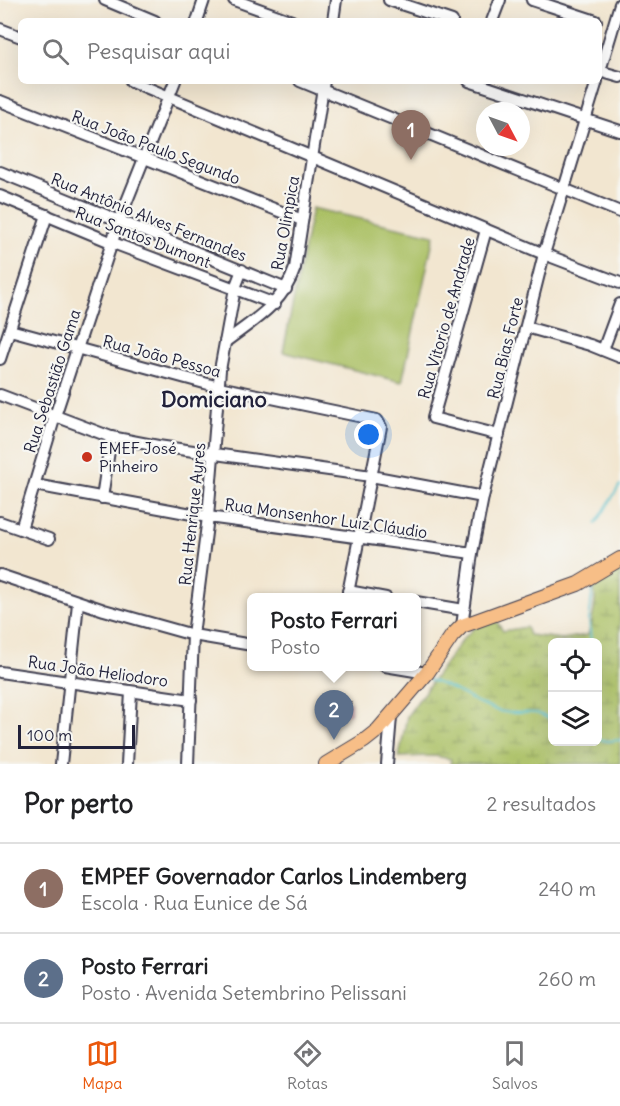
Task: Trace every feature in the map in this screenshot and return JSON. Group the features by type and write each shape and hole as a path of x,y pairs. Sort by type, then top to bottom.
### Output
{"main road":[{"path":"326,764 364,741 391,717 462,626 578,584 620,559"}],"street":[{"path":"105,0 148,18"},
{"path":"198,18 204,0"},
{"path":"234,0 284,18"},
{"path":"333,18 336,0"},
{"path":"389,0 443,18"},
{"path":"493,18 500,0"},
{"path":"532,0 589,18"},
{"name":"Rua Bias Forte","path":"602,66 616,27 620,4"},
{"path":"0,29 18,36"},
{"path":"602,75 620,78"},
{"path":"139,84 544,254 620,283"},
{"name":"Rua Sebastião Gama","path":"21,529 55,416 119,221 174,84"},
{"path":"478,84 620,131"},
{"name":"Rua Bias Forte","path":"462,626 472,553 483,497 544,254 596,84"},
{"path":"323,86 620,212"},
{"name":"Rua Olimpica","path":"225,342 275,304 286,289 295,268 323,86"},
{"name":"Rua João Paulo Segundo","path":"0,101 302,220"},
{"name":"Rua Antônio Alves Fernandes","path":"0,172 286,289"},
{"name":"Rua Santos Dumont","path":"0,196 113,243 275,304"},
{"path":"0,359 47,215"},
{"name":"Rua Vitorio de Andrade","path":"486,230 433,418 499,435"},
{"name":"Rua Henrique Ayres","path":"189,764 193,635 208,517 219,387 235,288 242,270"},
{"path":"603,350 620,304"},
{"path":"526,327 620,357"},
{"name":"Rua João Pessoa","path":"10,330 219,387 377,420 381,427 371,476"},
{"path":"0,395 111,437 158,446 371,476 483,497"},
{"path":"102,498 111,437"},
{"path":"347,593 371,476"},
{"name":"Rua Monsenhor Luiz Cláudio","path":"35,485 208,517 472,553"},
{"path":"0,522 49,539"},
{"path":"0,575 78,603 193,635 247,644"},
{"path":"60,764 78,603"},
{"path":"421,603 465,610"},
{"path":"415,671 427,673"},
{"name":"Rua João Heliodoro","path":"0,672 191,699"},
{"path":"127,764 131,692"},
{"path":"387,764 391,717"}],"green space":[{"path":"312,208 434,235 402,382 283,352"},
{"path":"620,570 620,764 450,764 451,759 435,756 399,757 407,716 462,640 473,629 494,617 503,631 526,627 529,635 554,638 548,638 548,746 602,746 602,638 568,638 588,635 595,604 593,585"}],"building":[{"path":"323,702 351,702 351,714 338,714 338,707 323,708"}],"waterway":[{"path":"596,524 620,485"},
{"path":"591,638 589,620 593,587"},
{"path":"429,680 498,711 535,713 548,718"},
{"path":"602,740 620,740"}],"place":[{"name":"EMPEF Governador Carlos Lindemberg","path":"411,160"},
{"name":"EMEF José Pinheiro","path":"87,457"},
{"name":"Posto Ferrari","path":"334,740"}],"district":[{"name":"Domiciano","path":"214,399"}]}
